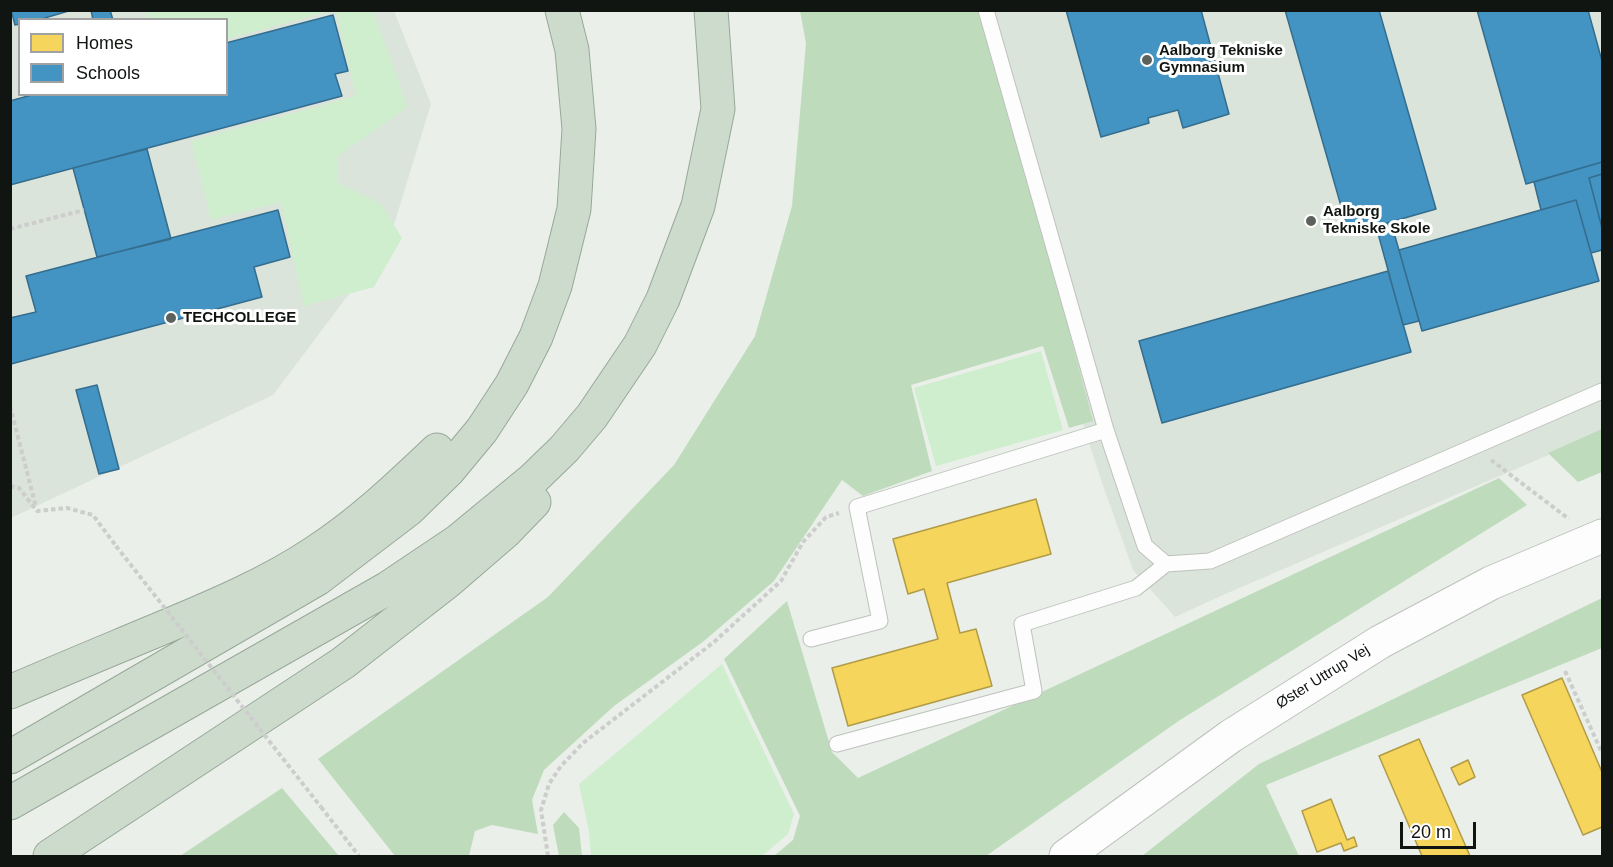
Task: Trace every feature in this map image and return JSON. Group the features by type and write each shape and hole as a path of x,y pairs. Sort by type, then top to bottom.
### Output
{"highway":[{"path":"10,757 317,579 409,509 448,471 482,430 512,384 531,346 555,286 574,209 579,129 572,50 562,10"},
{"path":"50,856 343,663 447,582 505,532 560,476 606,419 641,358 698,206 718,109 711,10"},
{"path":"10,692 229,600 314,554 346,532 411,476 470,412 555,286"},
{"path":"10,803 388,588 458,541 532,480 592,416 640,345 663,299"}],"street":[{"name":"Øster Uttrup Vej","path":"1066,856 1231,736 1380,642 1491,583 1599,537"}],"lane":[{"path":"986,10 1106,430 1144,546 1166,564"},
{"path":"837,744 1034,690 1022,624 1136,588 1166,564 1210,561 1602,391"},
{"path":"811,639 880,621 857,507 1106,430"}],"path":[{"path":"10,230 84,210"},
{"path":"10,406 37,511"},
{"path":"1474,447 1599,537"},
{"path":"10,486 19,488 37,511"},
{"path":"548,856 541,810 549,784 561,766 582,743 714,642 782,581 803,542 825,517 857,507"},
{"path":"37,511 67,508 93,515 359,856"},
{"path":"1565,671 1602,753"}],"shaded area":[{"name":"TECHCOLLEGE","path":"10,11 394,11 431,104 389,241 273,395 11,518"},
{"name":"Aalborg Tekniske Skole","path":"951,11 1602,11 1602,432 1175,617 1133,570 1100,477"}],"green space":[{"path":"145,10 329,11 228,39 228,18 147,18"},
{"path":"336,11 373,11 408,107 338,156 338,183 381,204 402,238 374,287 304,306 281,202 211,220 191,141 356,96"},
{"path":"800,11 984,11 1093,421 1069,428 1043,346 911,385 932,471 863,496 842,480 774,581 704,641 614,706 544,770 532,800 538,834 492,825 475,831 469,856 395,856 318,759 548,597 674,465 755,336 792,206 806,43"},
{"path":"1041,351 1063,430 936,466 914,388"},
{"path":"1602,429 1602,472 1578,482 1548,453"},
{"path":"1499,478 1527,505 1180,720 986,856 774,856 793,840 800,816 724,659 787,601 832,752 858,778"},
{"path":"1602,598 1602,648 1266,785 1299,856 1142,856 1259,764"},
{"path":"722,664 794,814 788,834 762,856 591,856 589,832 579,784"},
{"path":"282,788 339,856 180,856"},
{"path":"564,812 579,828 582,856 559,856 553,825"}],"building: Homes":[{"path":"1036,499 1051,554 947,583 960,633 976,629 992,686 848,726 832,668 938,639 924,589 908,594 893,539"},
{"path":"1562,678 1602,772 1602,827 1583,835 1522,695"},
{"path":"1419,739 1470,856 1422,856 1379,756"},
{"path":"1468,760 1475,777 1459,785 1451,768"},
{"path":"1331,799 1347,840 1354,837 1357,846 1344,851 1341,843 1317,852 1302,811"}],"building: Schools":[{"path":"11,10 72,10 45,18 18,18 18,24 15,25"},
{"path":"91,10 110,10 112,18 93,18"},
{"name":"Aalborg Tekniske Gymnasium","path":"1066,10 1201,10 1229,114 1183,128 1178,110 1148,118 1149,123 1101,137"},
{"path":"1285,10 1379,10 1436,209 1349,234"},
{"path":"1477,10 1588,10 1602,61 1602,162 1526,184"},
{"path":"333,15 348,71 335,74 342,96 10,185 10,101 28,96 228,96 228,42"},
{"path":"147,149 171,239 97,257 73,168"},
{"path":"1602,162 1602,174 1589,178 1602,228 1602,250 1591,253 1576,200 1541,210 1534,182"},
{"path":"1602,174 1602,228 1589,178"},
{"path":"1576,200 1599,281 1422,331 1399,250"},
{"path":"278,210 290,257 254,267 262,297 11,364 10,318 36,312 26,276"},
{"path":"1391,222 1419,321 1403,325 1376,226"},
{"path":"1388,271 1411,352 1162,423 1139,341"},
{"path":"97,385 119,469 99,474 76,390"}],"place":[{"name":"Aalborg Tekniske Gymnasium","path":"1147,60"},
{"name":"Aalborg Tekniske Skole","path":"1311,221"},
{"name":"TECHCOLLEGE","path":"171,318"}]}
